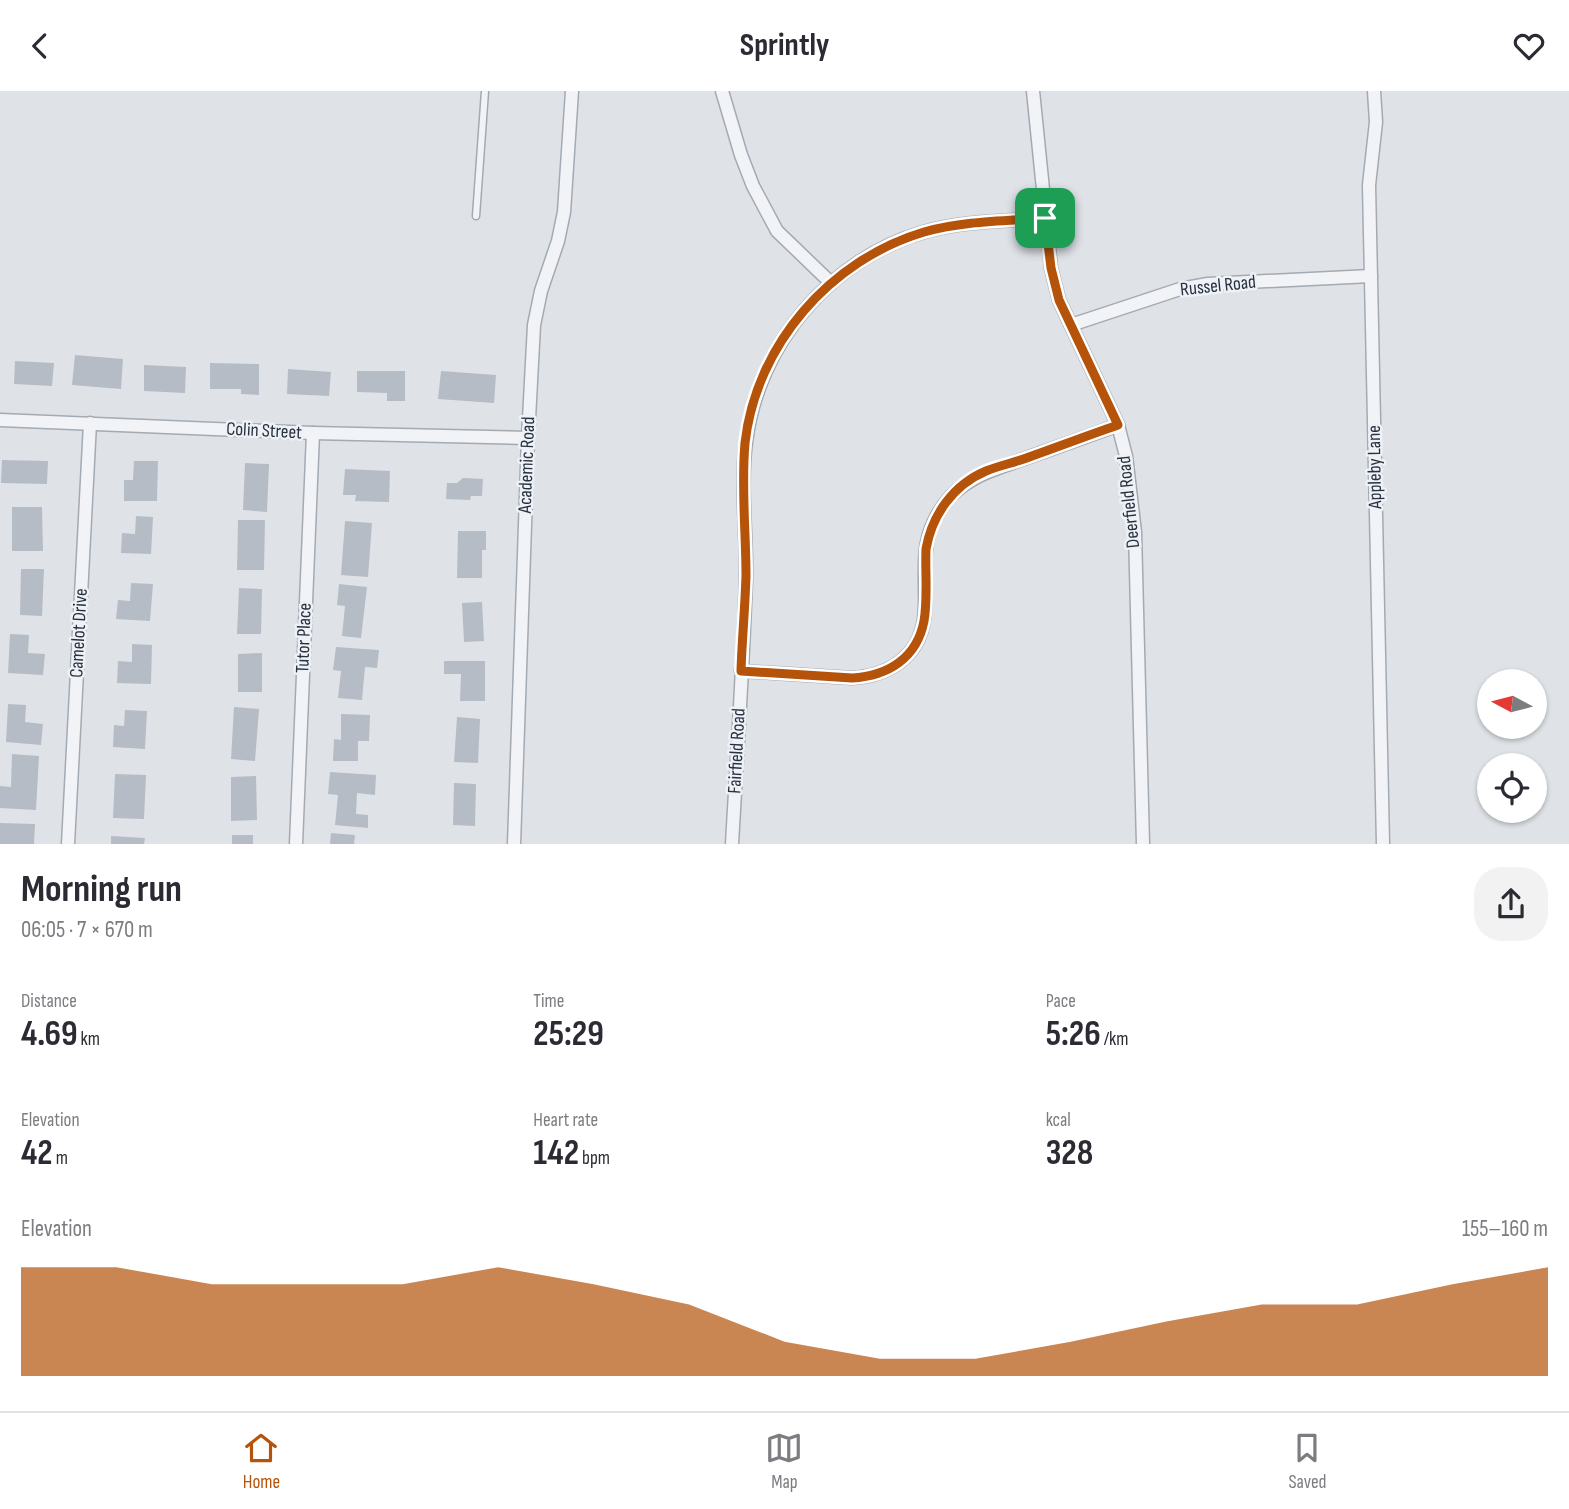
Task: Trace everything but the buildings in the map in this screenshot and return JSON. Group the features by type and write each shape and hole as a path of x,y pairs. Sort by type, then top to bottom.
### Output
{"street":[{"name":"Academic Road","path":"514,844 534,325 541,291 565,212 572,91"},
{"path":"722,91 753,186 777,231 831,283"},
{"name":"Deerfield Road","path":"1033,91 1051,268 1059,300 1118,425 1126,456 1135,532 1143,844"},
{"name":"Appleby Lane","path":"1374,91 1376,122 1369,185 1383,844"},
{"name":"Fairfield Road","path":"732,844 746,578 744,468 750,416 768,366 780,343 812,301 831,283 874,253 898,241 948,226 1045,218"},
{"name":"Russel Road","path":"1071,325 1180,289 1208,284 1371,276"},
{"name":"Colin Street","path":"0,420 528,439"},
{"name":"Camelot Drive","path":"68,844 90,423"},
{"path":"741,671 852,678 881,673 894,666 914,646 921,633 928,538 935,519 953,494 986,471 1118,425"},
{"name":"Tutor Place","path":"296,844 313,433"}],"lane":[{"path":"476,216 485,91"}],"route":[{"path":"1045,218 1051,268 1059,300 1118,425 986,471 953,494 935,519 928,538 921,633 905,657 894,666 867,677 852,678 741,671 746,578 746,442 758,390 780,343 812,301 831,283 874,253 898,241 948,226 1045,218"}]}
